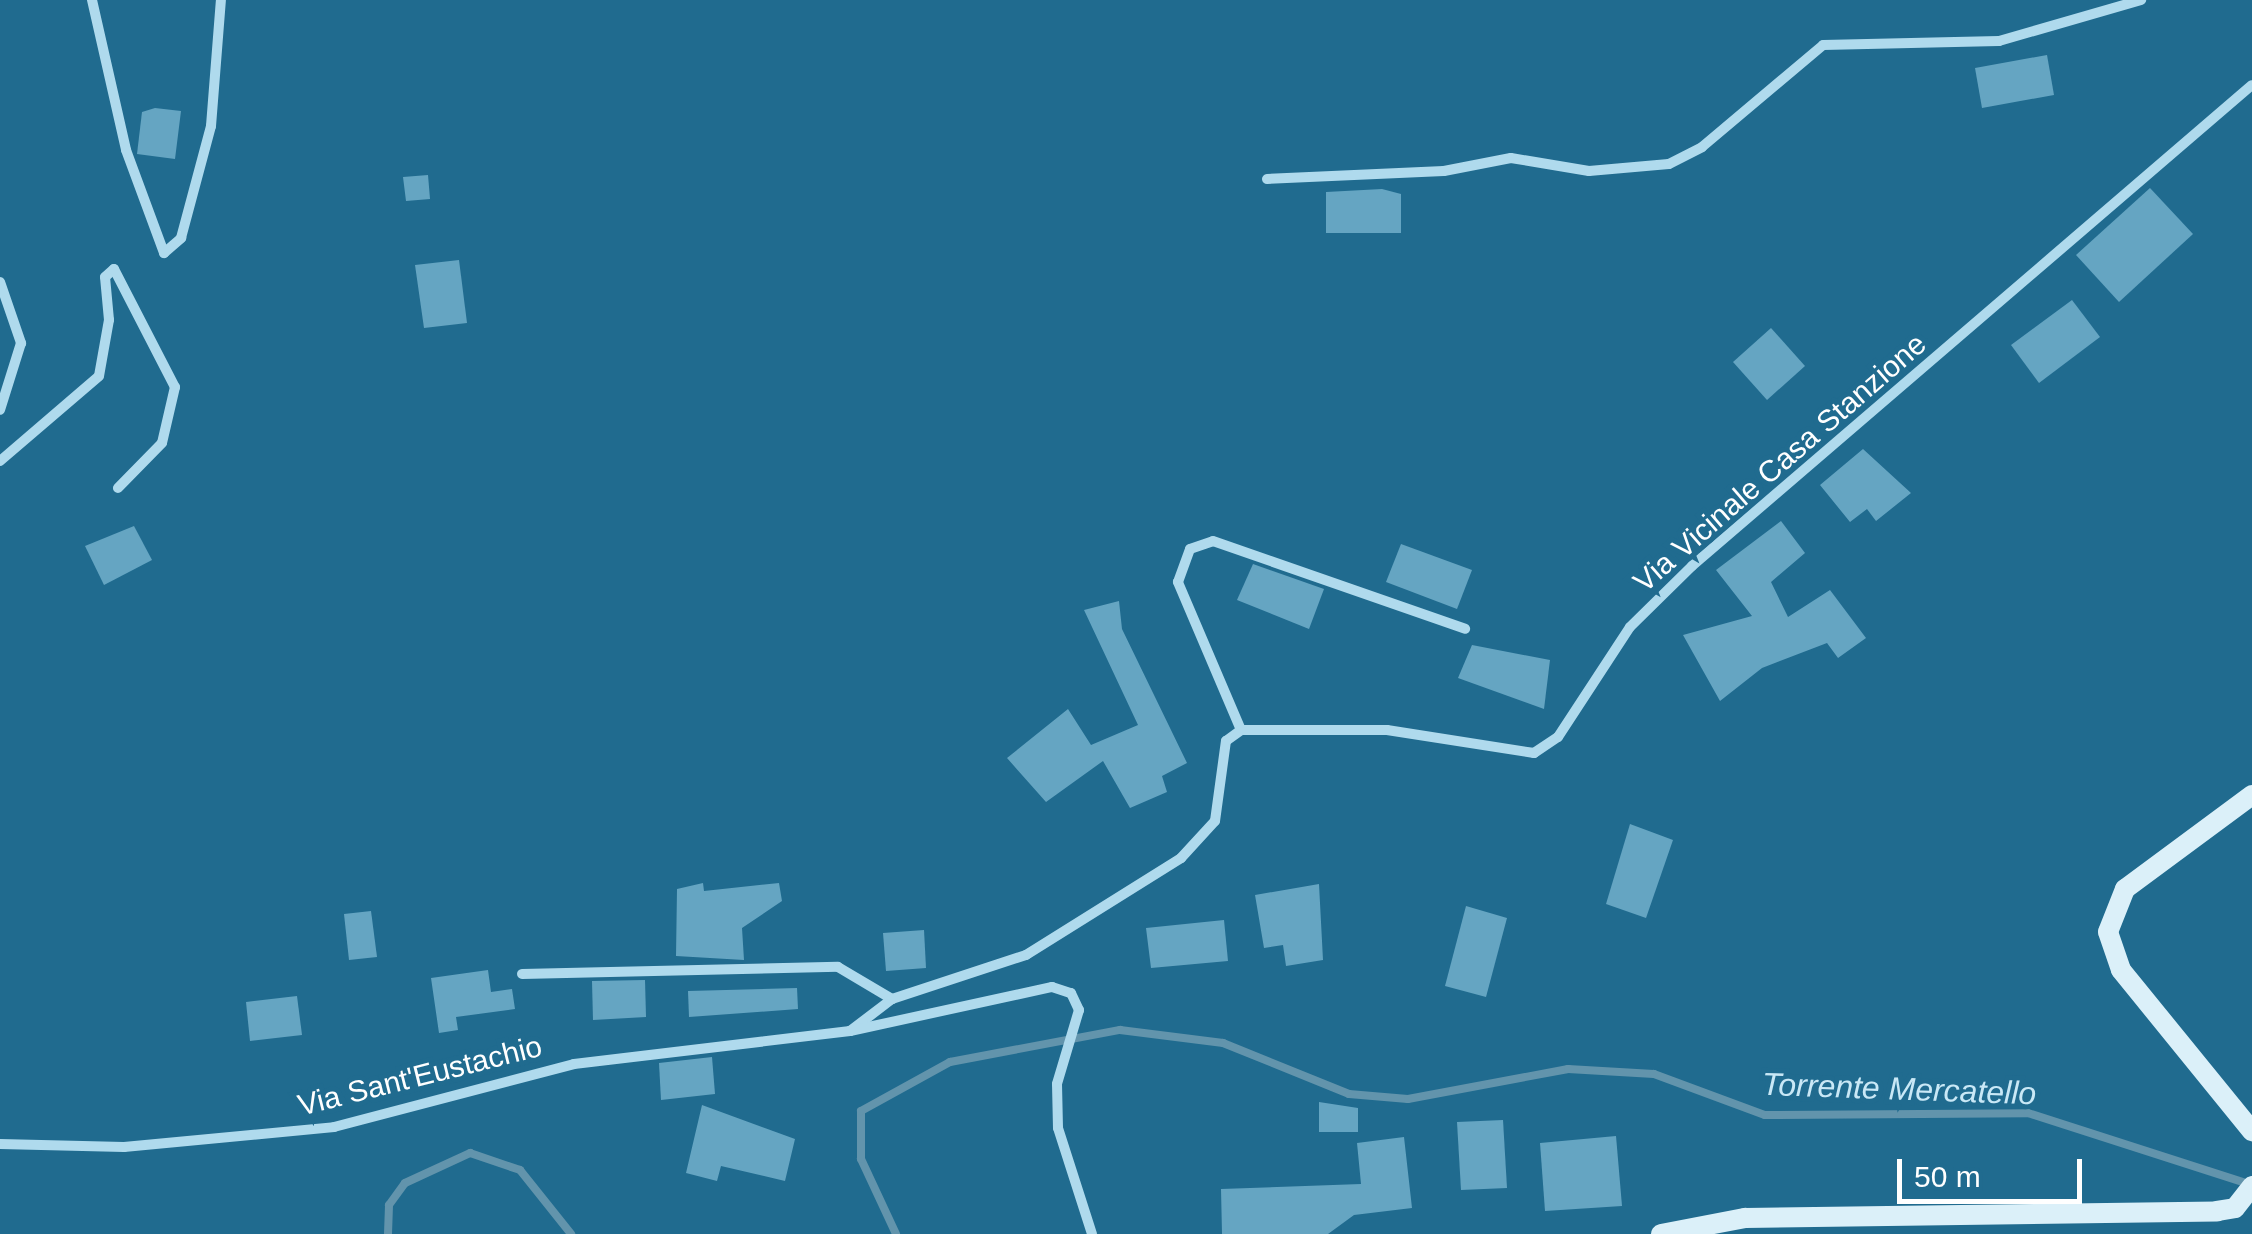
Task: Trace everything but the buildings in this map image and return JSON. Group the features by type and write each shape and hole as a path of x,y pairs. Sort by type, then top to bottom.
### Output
{"street":[{"path":"92,0 126,150 164,253 181,238 212,126 222,0"},
{"path":"1267,179 1444,171 1511,158 1589,172 1669,164 1702,148 1823,45 1999,41 2141,0"},
{"name":"Via Vicinale Casa Stanzione","path":"1242,730 1387,730 1534,753 1558,737 1630,627 1692,566 2252,85"},
{"path":"0,462 98,376 109,320 104,276 114,269 175,387 162,443 118,488"},
{"path":"0,282 21,342 0,410"},
{"path":"850,1031 892,1000 1026,955 1181,858 1214,821 1226,741 1242,730 1178,582 1190,549 1213,541 1465,629"},
{"path":"2252,795 2125,888 2108,932 2121,970 2252,1131"},
{"path":"522,974 838,968 892,1000"},
{"name":"Via Sant'Eustachio","path":"0,1144 247,1139 374,1119 574,1064 850,1031 1024,989 1070,993 1080,1010 1057,1084 1058,1128 1092,1234"},
{"path":"1661,1234 1746,1218 2052,1220 2247,1194"}],"waterway":[{"name":"Torrente Mercatello","path":"896,1234 861,1159 861,1111 950,1062 1120,1030 1223,1043 1349,1094 1408,1099 1568,1069 1654,1074 1765,1115 2028,1113 2252,1185"},
{"name":"Torrente Mercatello","path":"388,1234 389,1205 405,1183 470,1153 520,1170 571,1234"}]}
